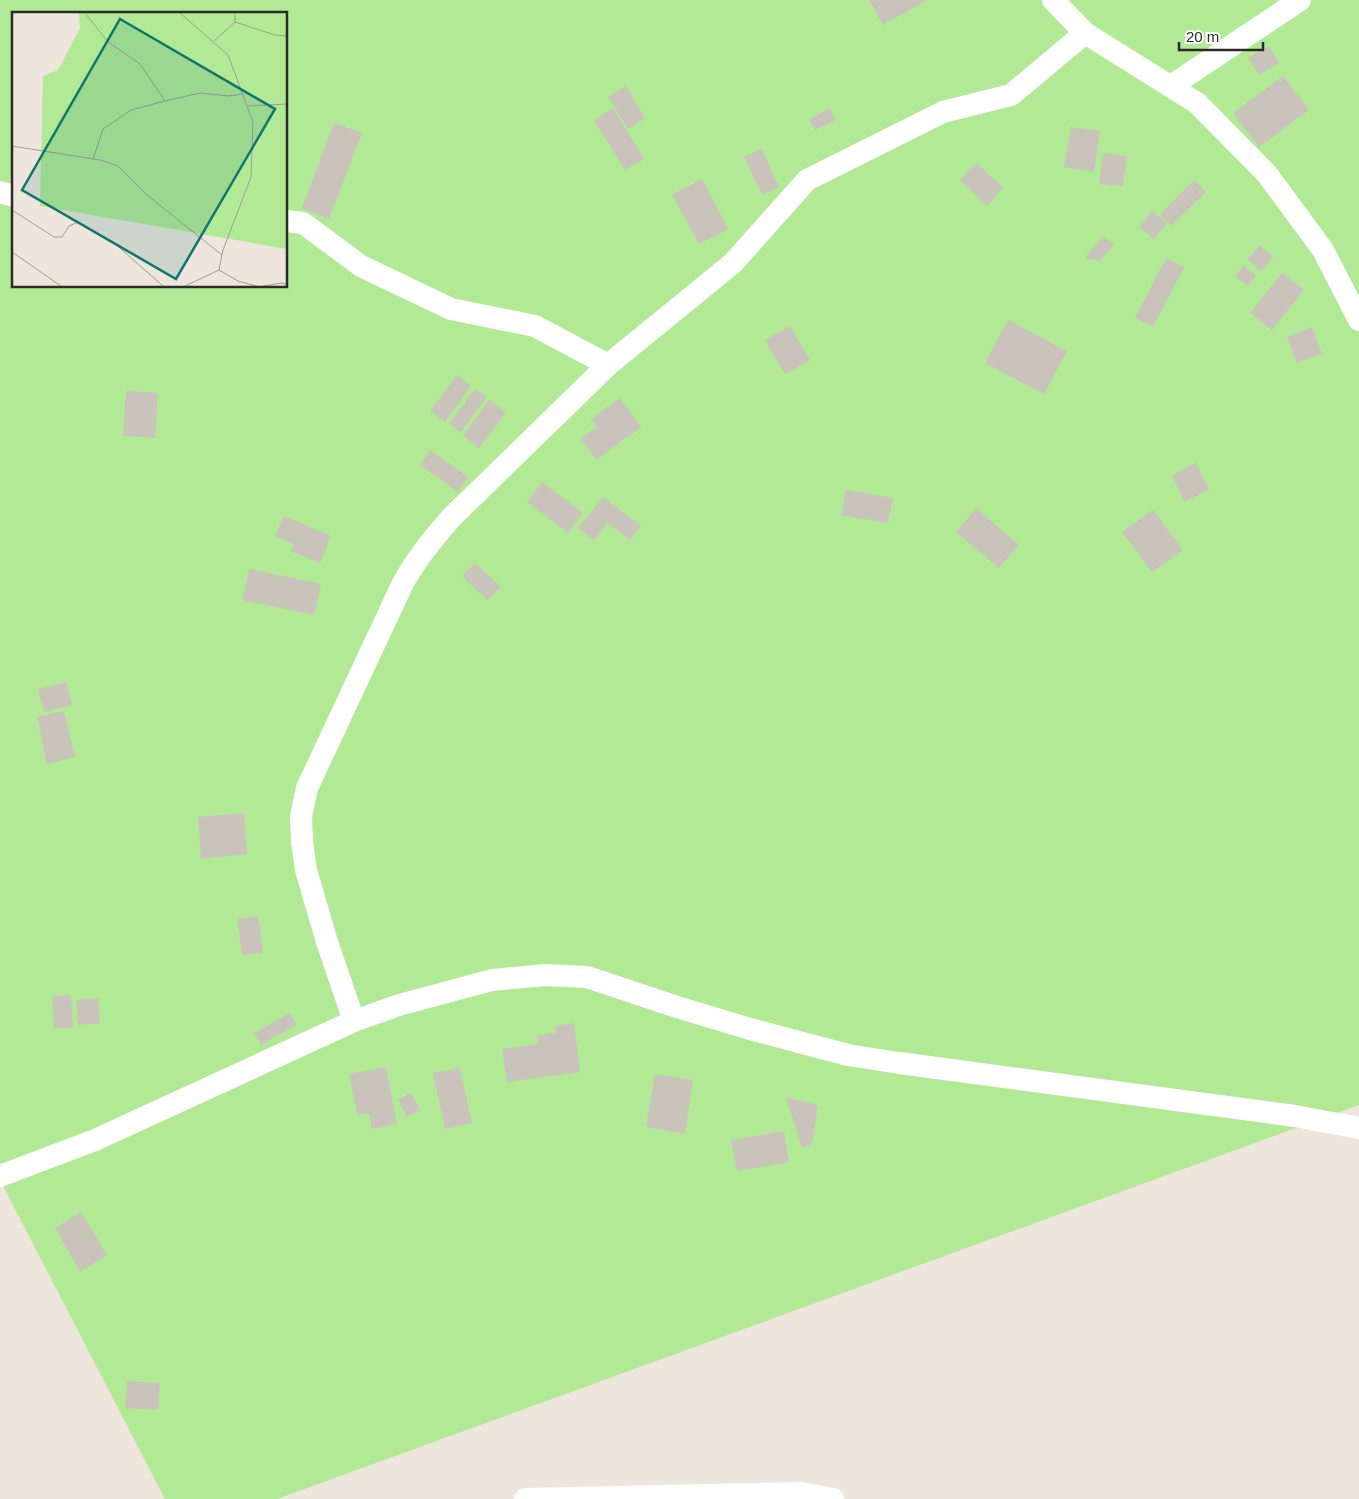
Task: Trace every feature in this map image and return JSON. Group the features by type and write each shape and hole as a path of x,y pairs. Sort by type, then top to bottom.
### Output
{"street":[{"path":"1053,0 1085,33 1197,103 1267,174 1323,250 1359,320"},
{"path":"1171,86 1300,0"},
{"path":"354,1021 327,942 306,870 301,816 307,788 403,582 418,558 452,517 608,365 733,262 807,180 943,112 1011,95 1085,33"},
{"path":"288,221 303,223 361,266 452,309 535,326 608,365"},
{"path":"0,1176 95,1140 354,1021 399,1005 492,980 545,976 587,977 704,1015 848,1055 908,1065 1295,1116 1359,1128"},
{"path":"525,1499 802,1493 833,1499"}],"green space":[{"path":"0,0 1359,0 1359,1105 277,1499 165,1499 0,1180"}],"building":[{"path":"869,0 927,0 883,25"},
{"path":"1269,46 1279,63 1259,75 1248,58"},
{"path":"1283,76 1309,110 1259,147 1233,113"},
{"path":"626,86 645,118 628,129 608,97"},
{"path":"613,108 644,159 625,170 594,120"},
{"path":"830,108 836,120 815,130 809,119"},
{"path":"334,123 362,133 329,219 302,208"},
{"path":"1071,127 1100,131 1094,172 1064,167"},
{"path":"762,149 779,187 762,195 744,157"},
{"path":"1103,153 1127,156 1123,186 1099,184"},
{"path":"976,163 1003,187 987,206 960,180"},
{"path":"702,179 728,229 699,244 672,195"},
{"path":"1194,180 1206,192 1171,226 1160,214"},
{"path":"1152,211 1167,223 1154,239 1139,227"},
{"path":"1103,236 1114,244 1100,261 1085,258"},
{"path":"1260,245 1273,257 1261,271 1247,259"},
{"path":"1166,258 1184,267 1153,327 1135,318"},
{"path":"1244,265 1256,276 1248,286 1235,276"},
{"path":"1282,273 1304,290 1272,330 1250,313"},
{"path":"1008,320 1067,351 1044,394 985,363"},
{"path":"790,326 810,360 785,374 765,340"},
{"path":"1312,327 1322,354 1297,363 1287,337"},
{"path":"457,375 471,386 445,422 430,411"},
{"path":"475,389 487,397 461,432 449,424"},
{"path":"126,391 158,393 155,438 123,436"},
{"path":"620,398 641,427 596,460 581,439 597,427 591,419"},
{"path":"489,400 506,413 479,448 463,436"},
{"path":"430,450 468,477 458,492 420,465"},
{"path":"1196,463 1209,490 1184,502 1172,475"},
{"path":"542,482 583,513 568,533 527,502"},
{"path":"846,490 893,498 888,523 841,515"},
{"path":"603,497 641,526 630,540 608,523 594,540 578,528"},
{"path":"976,508 1019,545 999,568 956,532"},
{"path":"1153,510 1183,550 1152,572 1122,532"},
{"path":"284,516 331,536 320,563 291,551 294,544 275,536"},
{"path":"475,563 501,587 487,600 462,576"},
{"path":"249,569 321,584 314,615 242,600"},
{"path":"66,682 72,705 44,712 38,689"},
{"path":"64,711 75,757 47,764 37,717"},
{"path":"244,813 247,854 201,859 198,817"},
{"path":"258,916 263,953 242,955 237,919"},
{"path":"71,995 73,1027 54,1029 52,996"},
{"path":"98,998 100,1023 78,1025 76,1000"},
{"path":"290,1013 296,1025 261,1045 254,1033"},
{"path":"574,1023 580,1072 507,1082 502,1049 538,1044 537,1035 556,1033 555,1026"},
{"path":"386,1067 397,1124 372,1129 369,1113 357,1115 349,1074"},
{"path":"460,1068 472,1123 445,1129 433,1073"},
{"path":"655,1074 693,1080 685,1134 646,1127"},
{"path":"411,1093 420,1110 407,1117 398,1099"},
{"path":"786,1097 818,1105 812,1144 802,1148"},
{"path":"784,1131 789,1162 737,1171 731,1140"},
{"path":"81,1212 107,1255 80,1272 55,1228"},
{"path":"127,1381 160,1383 158,1410 125,1408"}]}
